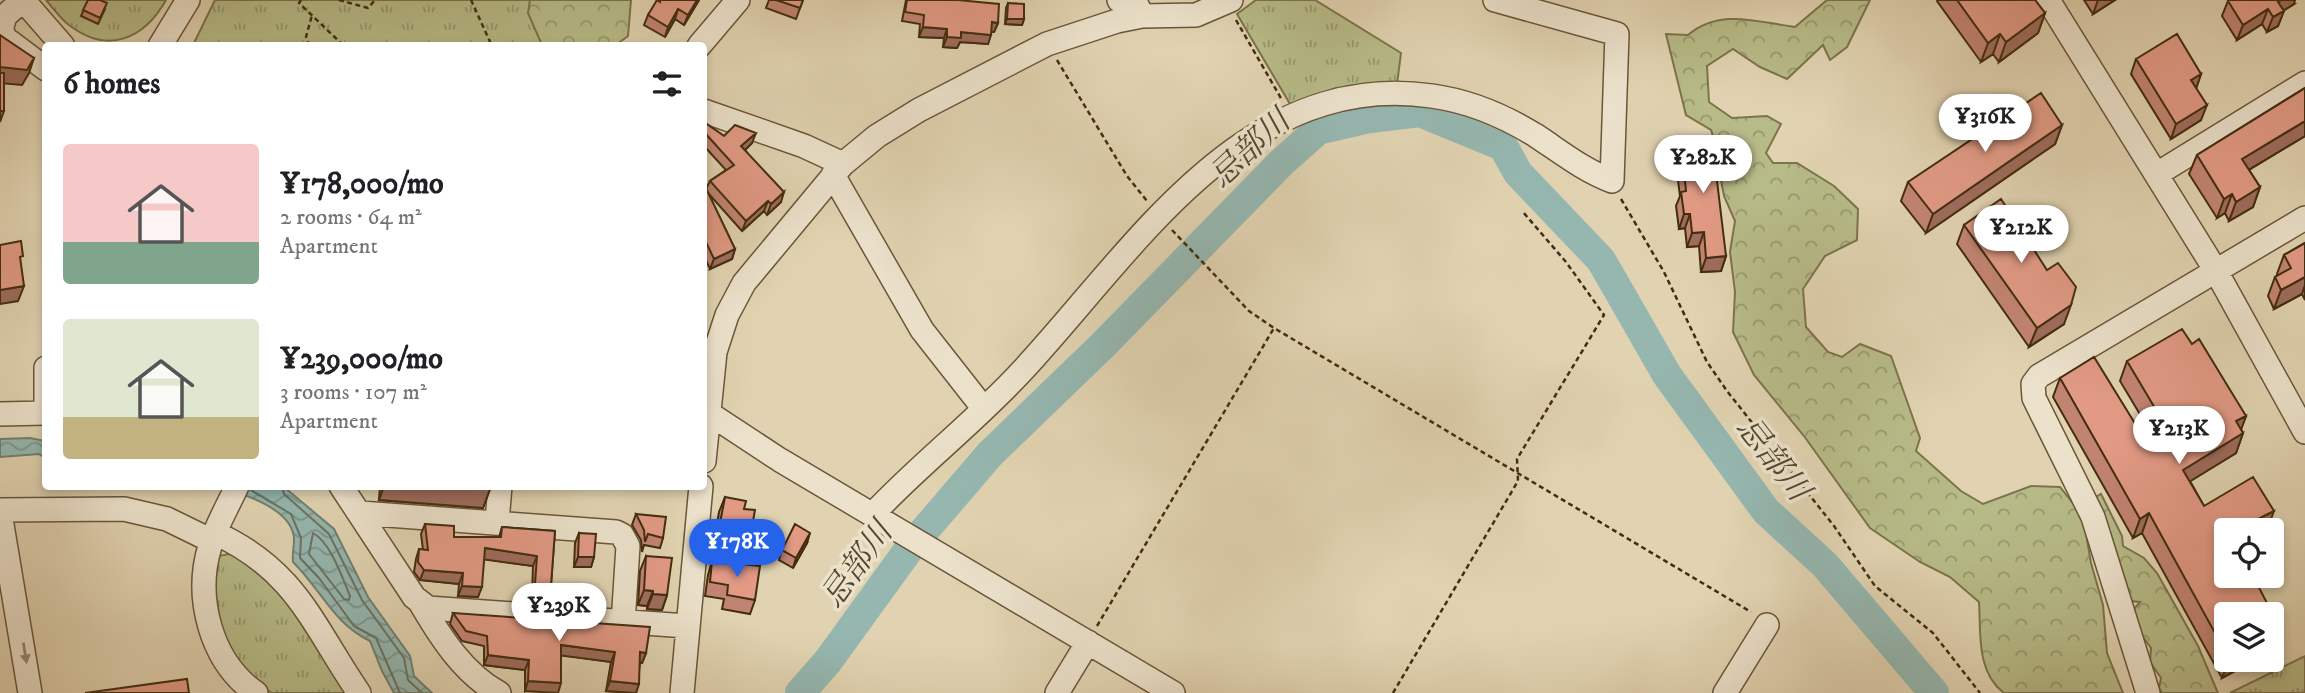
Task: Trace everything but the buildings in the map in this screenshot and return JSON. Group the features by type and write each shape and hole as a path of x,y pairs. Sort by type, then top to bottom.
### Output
{"street":[{"path":"42,66 6,39 1,30 5,16 23,0 59,42"},
{"path":"162,42 188,0"},
{"path":"702,42 738,0"},
{"path":"1119,0 1136,5 1142,16"},
{"path":"875,515 1035,358 1161,217 1233,148 1290,115 1318,104 1373,94 1434,96 1495,115 1535,135 1591,173 1612,181 1617,34 1496,0"},
{"path":"2048,0 2216,271 2305,432"},
{"path":"707,405 715,352 727,315 744,283 838,170 877,136 919,110 1047,44 1103,25 1142,16 1196,15 1231,5"},
{"path":"2157,174 2305,83"},
{"path":"707,112 804,146 838,170 922,330 984,409"},
{"path":"2148,693 2093,517 2032,389 2039,376 2305,218"},
{"path":"0,414 42,410"},
{"path":"707,413 780,460 1173,693"},
{"path":"235,490 214,535 205,565 204,588 210,629 233,671 257,693"},
{"path":"344,490 459,660 487,687 499,693"},
{"path":"498,523 500,490"},
{"path":"682,693 701,490"},
{"path":"30,693 0,511 124,509 167,519 249,550 285,581 309,611 359,693"},
{"path":"361,513 607,531 622,535 628,546 623,623"},
{"path":"421,604 428,608 687,626"},
{"path":"1725,693 1767,625"},
{"path":"1057,693 1088,642"}],"path":[{"path":"301,0 299,4 340,42"},
{"path":"339,0 368,8 375,0"},
{"path":"471,0 490,42"},
{"path":"1231,5 1290,115"},
{"path":"308,42 306,37 312,15"},
{"path":"1047,44 1126,176 1250,311 1767,625"},
{"path":"1612,181 1664,272 1707,362 1727,391 1834,526 1875,586 1920,620 1980,693"},
{"path":"1393,693 1518,481 1517,459 1604,315 1566,262 1523,212"},
{"path":"1088,642 1274,328"}],"green space":[{"path":"46,0 166,0 147,25 136,33 111,41 83,34 66,22"},
{"path":"215,0 530,0 528,13 541,42 194,42"},
{"path":"241,0 631,0 628,36 620,42 242,42"},
{"path":"1256,0 1315,0 1401,53 1397,84 1336,88 1290,104 1237,14"},
{"path":"1827,0 1870,0 1847,47 1830,60 1823,45 1787,79 1760,67 1733,49 1707,66 1709,102 1732,118 1767,116 1781,124 1766,153 1773,163 1797,163 1834,186 1858,209 1857,240 1825,256 1803,289 1806,327 1828,352 1842,357 1860,344 1891,356 1920,438 1916,451 1961,491 1983,504 2031,486 2060,487 2083,516 2091,563 2103,605 2107,653 2123,693 2004,693 1995,684 1984,663 1979,602 1950,577 1920,562 1870,528 1804,436 1754,375 1733,332 1735,292 1730,252 1735,221 1724,196 1720,175 1736,150 1716,146 1711,130 1686,115 1666,34 1688,35 1700,27 1726,19 1753,20 1795,27"},
{"path":"2101,494 2122,536 2123,546 2144,558 2157,573 2198,646 2218,693 2162,693 2159,688 2161,678 2150,662 2151,648 2138,630 2134,609 2140,602 2131,601 2096,497"},
{"path":"240,552 269,573 352,693 272,693 241,666 223,633 216,596 218,556"},
{"path":"2305,656 2305,693 2230,693 2273,672 2284,672 2284,666"}],"water":[{"path":"0,439 42,440 42,456 0,457"},
{"path":"229,490 288,490 334,529 368,597 410,656 414,676 432,693 394,693 370,641 337,616 293,562 294,540 286,519 265,504"}],"waterway":[{"name":"忌部川","path":"800,693 828,661 912,545 990,454 1103,345 1282,162 1318,130 1370,118 1420,112 1503,146 1518,173 1601,260 1667,375 1766,511 1825,565 1934,693"}]}
